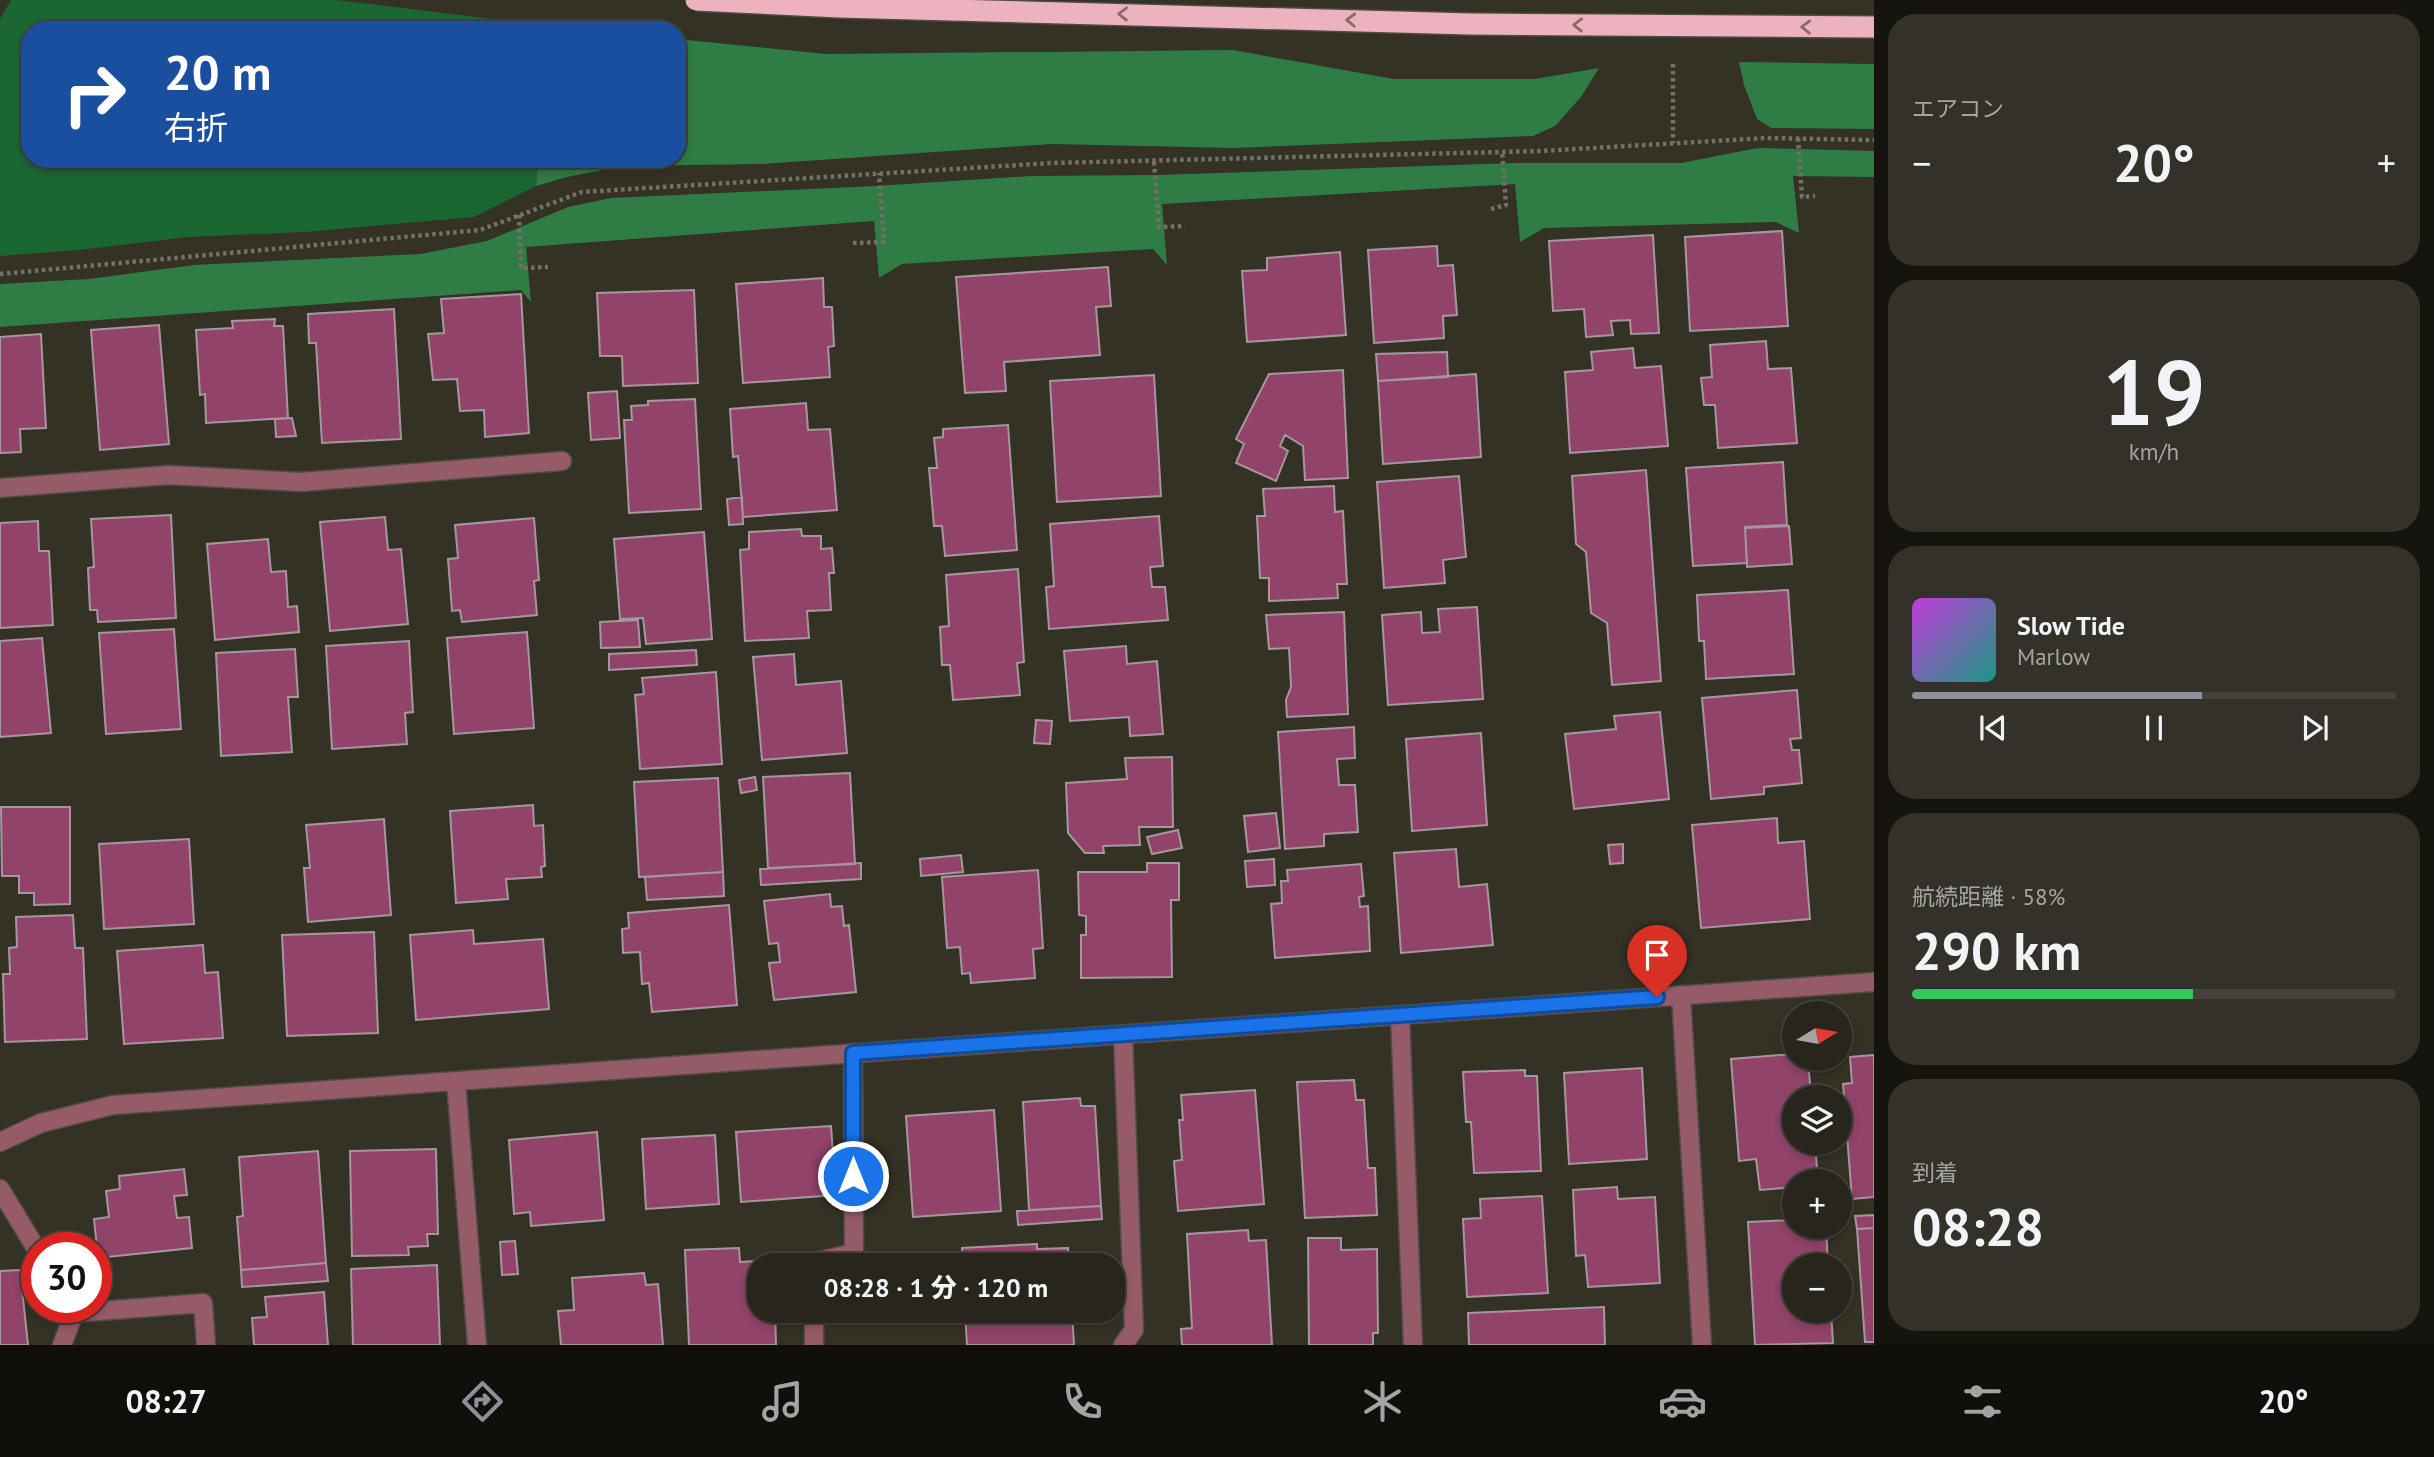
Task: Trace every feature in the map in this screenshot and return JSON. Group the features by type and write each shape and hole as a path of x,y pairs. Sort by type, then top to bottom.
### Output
{"highway":[{"path":"696,0 839,7 1470,24 1874,27"}],"street":[{"path":"0,488 169,475 301,482 562,461"},
{"path":"1,1138 41,1123 113,1105 1874,982"},
{"path":"1681,995 1702,1345"},
{"path":"1401,1015 1413,1345"},
{"path":"1123,1345 1134,1330 1124,1034"},
{"path":"853,1053 853,1253"},
{"path":"456,1081 477,1345"},
{"path":"0,1189 26,1232"},
{"path":"112,1308 203,1303 206,1345"},
{"path":"62,1345 68,1323"},
{"path":"814,1323 814,1345"}],"path":[{"path":"1673,52 1673,143"},
{"path":"0,274 480,230 582,192 1052,163 1502,151 1766,138 1874,140"},
{"path":"1798,138 1802,197 1815,196"},
{"path":"1491,209 1506,205 1502,151"},
{"path":"1154,162 1159,227 1185,226"},
{"path":"853,243 884,242 879,173"},
{"path":"519,215 521,268 548,267"}],"green space":[{"path":"11,0 336,0 510,21 21,21 21,168 537,168 536,186 474,217 304,232 188,237 0,256 0,19"},
{"path":"686,40 825,54 1233,50 1394,79 1535,79 1599,68 1581,97 1555,126 1533,136 1235,148 1051,144 761,164 686,165"},
{"path":"1739,62 1874,64 1874,129 1771,128 1757,119 1744,85"},
{"path":"1758,148 1874,151 1874,177 1793,176 1799,233 1776,222 1544,228 1520,242 1515,184 1162,204 1167,265 1153,249 902,264 879,278 874,221 526,247 531,302 521,290 0,327 0,284 89,279 194,265 420,254 487,241 568,207 611,198 1031,176 1158,175 1514,163 1681,163"},
{"path":"537,168 613,168 567,177 536,186"}],"building":[{"path":"1782,231 1788,326 1690,331 1685,237"},
{"path":"1653,235 1659,333 1631,334 1630,320 1611,321 1613,335 1586,337 1584,309 1553,311 1549,241"},
{"path":"1437,246 1438,266 1453,265 1457,315 1443,316 1444,338 1374,343 1368,250"},
{"path":"1340,252 1346,335 1247,342 1242,271 1267,270 1267,258"},
{"path":"1108,267 1111,306 1096,307 1100,355 1004,362 1006,391 965,393 956,277"},
{"path":"823,278 824,307 832,307 834,346 828,347 830,377 743,383 736,284"},
{"path":"694,290 698,383 623,386 622,356 600,356 597,293"},
{"path":"521,294 529,433 485,437 484,410 460,411 457,379 433,380 428,334 444,333 441,299"},
{"path":"394,309 401,439 322,443 316,343 309,343 308,314"},
{"path":"275,319 274,326 283,326 288,418 206,423 205,394 200,395 196,330 233,328 232,321"},
{"path":"159,325 169,444 100,450 91,330"},
{"path":"41,334 46,428 20,429 21,452 0,453 0,337"},
{"path":"1766,341 1768,369 1791,368 1797,443 1718,448 1715,405 1704,405 1701,378 1712,377 1710,345"},
{"path":"1633,348 1635,368 1661,366 1668,446 1570,453 1565,372 1593,370 1591,352"},
{"path":"1447,352 1448,377 1378,381 1376,354"},
{"path":"1343,370 1348,478 1305,480 1303,446 1285,435 1280,446 1288,451 1276,481 1236,463 1244,444 1236,439 1269,374"},
{"path":"1476,374 1481,457 1383,464 1378,381"},
{"path":"1154,375 1161,496 1057,502 1050,381"},
{"path":"617,391 620,438 591,440 588,393"},
{"path":"695,399 701,509 629,513 624,420 632,420 631,406 648,405 648,401"},
{"path":"806,403 808,430 830,429 837,510 743,517 738,456 733,457 730,409"},
{"path":"292,418 296,436 276,437 275,419"},
{"path":"1008,425 1017,550 945,556 942,526 934,526 929,468 937,468 934,438 943,437 943,429"},
{"path":"1783,462 1787,525 1745,527 1747,563 1693,566 1686,468"},
{"path":"1646,470 1661,681 1612,685 1607,623 1591,613 1586,552 1576,544 1572,476"},
{"path":"1459,476 1466,557 1443,560 1445,583 1384,588 1377,482"},
{"path":"1334,486 1335,512 1343,511 1347,584 1337,584 1338,598 1269,601 1269,578 1260,578 1257,516 1265,516 1263,489"},
{"path":"742,497 743,524 729,525 727,499"},
{"path":"171,515 176,618 98,622 97,610 90,610 88,568 94,567 91,519"},
{"path":"1159,516 1163,566 1150,567 1152,587 1165,587 1168,620 1049,629 1046,587 1054,586 1050,524"},
{"path":"385,517 388,550 401,549 408,624 330,631 320,522"},
{"path":"534,518 539,580 534,581 537,615 462,622 460,610 452,611 448,559 458,558 455,525"},
{"path":"38,521 39,551 49,551 53,625 0,628 0,523"},
{"path":"1789,526 1792,564 1747,567 1745,528"},
{"path":"801,529 802,536 821,536 821,549 832,548 834,573 829,573 831,610 807,611 809,638 745,641 740,550 749,549 749,532"},
{"path":"704,532 712,639 646,644 643,618 620,619 614,539"},
{"path":"268,539 271,572 286,571 288,607 297,606 299,632 215,640 207,544"},
{"path":"1018,569 1024,662 1017,663 1020,695 953,700 950,665 942,665 940,627 949,626 946,575"},
{"path":"1788,590 1794,674 1706,679 1704,641 1699,641 1697,595"},
{"path":"1477,607 1483,699 1388,705 1382,615 1421,612 1422,633 1440,632 1438,609"},
{"path":"1344,612 1348,714 1287,717 1286,700 1291,687 1289,648 1269,649 1266,615"},
{"path":"638,620 640,647 601,648 600,622"},
{"path":"174,629 181,729 106,734 99,633"},
{"path":"527,632 534,728 454,734 447,638"},
{"path":"42,638 51,733 0,737 0,641"},
{"path":"409,641 413,712 405,713 407,744 332,749 326,646"},
{"path":"1126,646 1127,664 1157,661 1163,734 1130,736 1129,717 1070,721 1064,651"},
{"path":"295,649 298,697 288,697 292,752 221,756 216,653"},
{"path":"696,650 697,665 609,670 609,654"},
{"path":"794,654 796,685 841,681 847,753 762,760 753,657"},
{"path":"716,672 722,764 640,769 635,695 644,694 642,678"},
{"path":"1797,690 1801,738 1790,739 1792,750 1799,750 1802,783 1764,787 1764,794 1711,799 1702,698"},
{"path":"1660,712 1669,799 1574,809 1565,734 1616,729 1614,716"},
{"path":"1036,720 1052,721 1050,744 1034,743"},
{"path":"1354,727 1355,758 1337,759 1339,785 1355,785 1358,832 1324,834 1324,846 1285,849 1278,732"},
{"path":"1481,733 1487,825 1412,831 1406,739"},
{"path":"1172,757 1173,827 1139,827 1140,845 1103,846 1104,853 1085,853 1068,833 1066,783 1127,779 1125,758"},
{"path":"850,773 855,864 768,868 763,777"},
{"path":"755,777 757,790 741,793 739,780"},
{"path":"718,778 723,872 639,877 634,782"},
{"path":"533,805 534,826 543,825 545,866 541,867 542,877 506,879 508,899 456,903 450,811"},
{"path":"1,807 70,807 70,904 34,905 34,893 19,893 19,876 2,876"},
{"path":"1276,813 1280,848 1248,852 1244,816"},
{"path":"1777,818 1778,843 1804,841 1810,919 1701,928 1692,825"},
{"path":"384,819 391,915 308,922 304,868 310,868 306,825"},
{"path":"1178,830 1182,848 1152,854 1147,837"},
{"path":"189,839 194,924 104,929 99,844"},
{"path":"1623,844 1623,863 1610,864 1608,845"},
{"path":"1456,849 1459,887 1487,884 1493,945 1401,953 1394,853"},
{"path":"961,855 963,872 921,876 920,859"},
{"path":"1274,859 1275,885 1247,887 1245,861"},
{"path":"861,863 861,879 761,885 760,869"},
{"path":"1147,863 1179,863 1179,900 1171,900 1172,977 1081,978 1081,935 1086,935 1086,916 1079,915 1078,872 1147,872"},
{"path":"1361,864 1364,896 1359,897 1360,907 1368,906 1370,951 1275,958 1271,904 1282,903 1281,881 1288,881 1287,870"},
{"path":"1038,870 1043,948 1033,949 1035,978 971,983 970,973 962,974 960,947 947,948 942,877"},
{"path":"723,872 724,896 647,900 645,877"},
{"path":"830,894 831,907 842,906 844,926 849,925 856,992 774,1000 769,963 780,962 778,943 769,944 764,901"},
{"path":"729,905 737,1005 652,1012 649,983 642,984 640,952 623,953 622,929 629,928 628,913"},
{"path":"73,915 75,948 83,948 87,1039 5,1042 3,974 10,974 9,948 17,947 16,917"},
{"path":"473,930 474,944 543,939 549,1009 416,1020 410,935"},
{"path":"374,932 378,1033 287,1036 282,935"},
{"path":"203,945 205,973 218,972 223,1038 124,1044 117,951"},
{"path":"1782,1055 1782,1071 1809,1071 1810,1085 1782,1085 1782,1155 1816,1155 1817,1169 1782,1169 1782,1188 1760,1190 1756,1159 1739,1161 1731,1059"},
{"path":"1874,1055 1874,1197 1852,1199 1852,1169 1850,1169 1849,1155 1852,1155 1852,1085 1843,1084 1852,1083 1852,1057"},
{"path":"1642,1068 1647,1159 1569,1164 1564,1073"},
{"path":"1525,1070 1525,1076 1537,1076 1541,1171 1474,1173 1471,1122 1466,1122 1463,1072"},
{"path":"1354,1080 1356,1100 1364,1100 1368,1168 1375,1168 1377,1215 1305,1218 1297,1082"},
{"path":"1255,1090 1264,1204 1178,1211 1174,1161 1182,1160 1179,1120 1183,1120 1181,1095"},
{"path":"1080,1098 1081,1106 1095,1106 1101,1206 1029,1210 1023,1102"},
{"path":"994,1110 1001,1211 913,1217 906,1116"},
{"path":"831,1126 836,1195 741,1202 736,1132"},
{"path":"597,1132 604,1220 531,1226 530,1212 514,1214 509,1140"},
{"path":"715,1135 719,1204 646,1209 642,1139"},
{"path":"436,1149 438,1234 427,1234 428,1246 408,1247 409,1255 352,1256 350,1151"},
{"path":"318,1151 326,1263 241,1270 237,1217 243,1216 239,1157"},
{"path":"184,1169 187,1195 174,1196 177,1218 189,1217 192,1248 112,1257 112,1232 95,1232 94,1219 109,1217 106,1191 120,1189 119,1176"},
{"path":"1617,1187 1618,1199 1655,1197 1660,1283 1588,1287 1585,1255 1576,1256 1573,1190"},
{"path":"1542,1196 1548,1293 1467,1297 1463,1219 1481,1218 1480,1199"},
{"path":"1101,1206 1102,1219 1018,1225 1017,1211"},
{"path":"1874,1215 1874,1228 1857,1229 1855,1216"},
{"path":"1782,1221 1782,1239 1827,1239 1827,1253 1782,1253 1782,1323 1832,1323 1833,1343 1755,1345 1748,1222"},
{"path":"1874,1228 1874,1342 1865,1342 1857,1229"},
{"path":"1248,1230 1249,1241 1266,1240 1272,1345 1182,1345 1181,1329 1192,1328 1187,1234"},
{"path":"1308,1238 1341,1238 1341,1250 1377,1249 1378,1333 1373,1333 1373,1345 1309,1345"},
{"path":"515,1241 518,1274 502,1275 500,1242"},
{"path":"1037,1244 1037,1249 1068,1248 1068,1253 962,1253 962,1248"},
{"path":"739,1248 740,1262 747,1262 747,1323 775,1323 776,1345 689,1345 685,1250"},
{"path":"326,1263 328,1281 242,1287 241,1270"},
{"path":"437,1265 440,1345 353,1345 351,1269"},
{"path":"20,1270 21,1323 26,1323 28,1345 0,1345 0,1271"},
{"path":"644,1273 646,1285 658,1284 663,1345 561,1345 558,1311 574,1310 572,1278"},
{"path":"324,1292 328,1345 254,1345 252,1318 267,1317 265,1297"},
{"path":"1604,1307 1605,1345 1469,1345 1468,1313"},
{"path":"966,1323 1073,1323 1074,1345 967,1345"}],"route":[{"path":"853,1176 853,1053 1657,997"}]}
